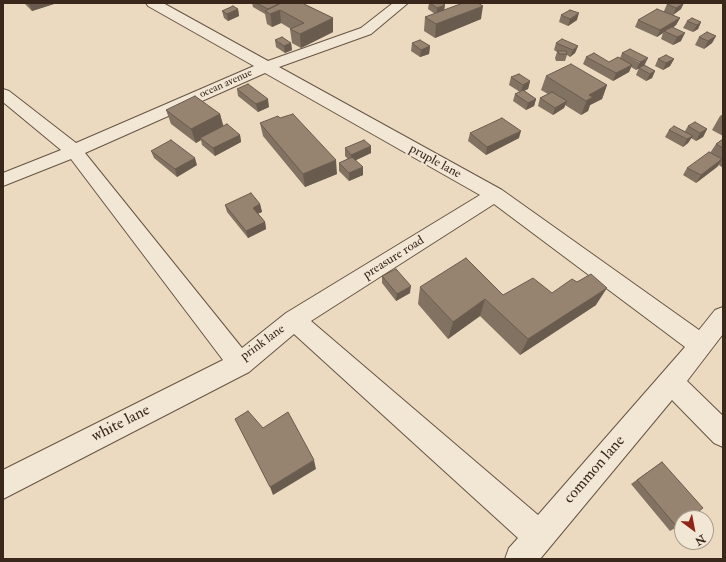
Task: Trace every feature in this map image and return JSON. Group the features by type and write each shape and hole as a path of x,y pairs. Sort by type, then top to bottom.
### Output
{"street":[{"name":"pruple lane","path":"153,3 495,195 701,345"},
{"name":"ocean avenue","path":"3,180 74,151 265,67 366,31 401,3"},
{"name":"prink lane","path":"3,94 74,151 240,364 294,320 539,536"},
{"name":"preasure road","path":"294,320 495,195"},
{"name":"common lane","path":"520,559 671,382 723,317"},
{"name":"white lane","path":"3,484 240,364"},
{"path":"671,382 723,434"}],"building":[{"path":"256,3 281,3 268,9"},
{"path":"281,3 302,3 333,18 300,34 290,29 304,23 280,10 270,14 265,11"},
{"path":"430,3 442,3 445,5 437,8"},
{"path":"463,3 478,3 483,6 436,24 425,17"},
{"path":"684,3 676,8 667,4"},
{"path":"233,6 238,9 227,14 222,11"},
{"path":"657,9 680,18 660,30 638,20"},
{"path":"570,10 579,13 570,19 561,15"},
{"path":"692,18 701,22 697,25 687,21"},
{"path":"672,27 685,33 677,37 664,31"},
{"path":"707,32 716,36 708,41 699,37"},
{"path":"282,37 291,43 284,46 275,40"},
{"path":"562,39 578,46 573,50 556,43"},
{"path":"420,40 430,46 421,50 412,43"},
{"path":"630,49 648,58 640,62 622,53"},
{"path":"558,51 566,51 567,54 559,54"},
{"path":"594,53 609,62 618,57 632,65 616,73 586,57"},
{"path":"666,55 674,59 666,63 658,59"},
{"path":"571,64 607,85 589,95 593,97 586,101 546,76"},
{"path":"644,65 655,71 650,74 639,68"},
{"path":"519,74 530,81 523,85 511,77"},
{"path":"248,84 268,99 256,104 237,89"},
{"path":"523,90 536,99 528,103 515,94"},
{"path":"552,92 567,101 555,108 540,98"},
{"path":"195,96 220,114 191,129 166,110"},
{"path":"293,114 336,160 303,174 260,123 278,116 280,118"},
{"path":"502,118 521,131 487,147 470,133"},
{"path":"695,122 707,129 700,133 688,126"},
{"path":"227,124 240,135 213,148 200,138"},
{"path":"674,126 693,136 687,139 669,130"},
{"path":"723,139 723,148 716,144"},
{"path":"171,140 195,158 175,169 151,151"},
{"path":"364,140 371,146 351,155 345,148"},
{"path":"709,152 722,159 701,175 687,168"},
{"path":"352,157 363,167 349,173 339,163"},
{"path":"251,193 260,204 253,208 265,222 246,231 225,205"},
{"path":"466,258 503,295 533,278 552,293 572,279 577,282 591,274 607,288 528,339 485,299 453,322 420,287"},
{"path":"396,269 411,286 397,294 382,276"},
{"path":"248,411 263,428 288,412 314,460 270,487 235,419"},
{"path":"662,462 703,508 700,510 674,510 674,523 637,480"}]}
